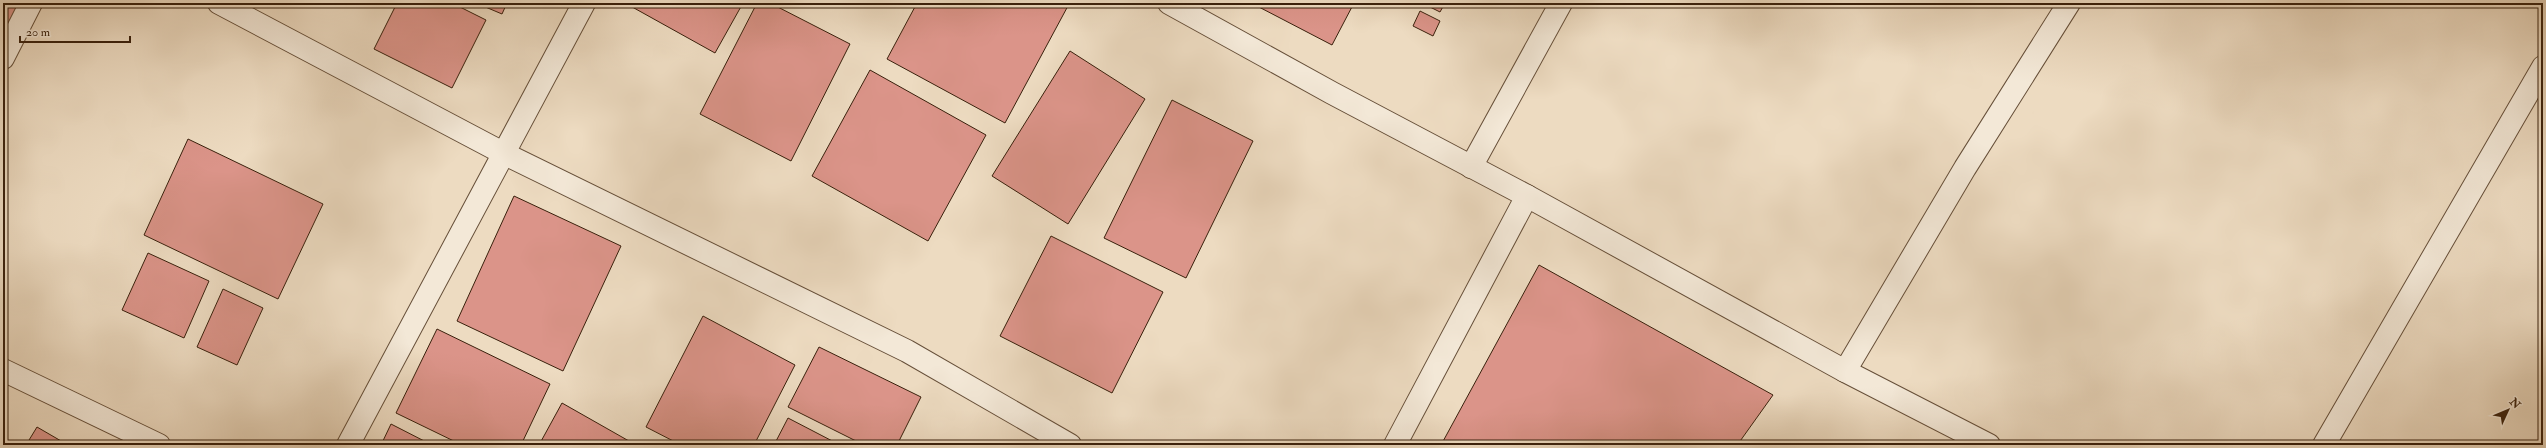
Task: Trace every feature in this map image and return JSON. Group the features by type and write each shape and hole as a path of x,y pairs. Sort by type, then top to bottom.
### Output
{"street":[{"path":"3,58 31,3"},
{"path":"219,3 503,153 907,351 1070,445"},
{"path":"348,445 584,3"},
{"path":"1169,3 1204,11 1471,167 1527,196 1845,371 1989,445"},
{"path":"1471,167 1561,3"},
{"path":"1845,371 1965,168 2069,3"},
{"path":"2324,445 2543,67"},
{"path":"1395,445 1527,196"},
{"path":"3,370 159,445"}],"building":[{"path":"3,3 13,3 21,7 3,44"},
{"path":"397,3 452,3 486,20 452,88 374,49"},
{"path":"476,3 507,3 502,14"},
{"path":"625,3 743,3 715,53"},
{"path":"757,3 770,3 850,44 791,161 700,114"},
{"path":"917,3 1069,4 1005,123 887,59"},
{"path":"1258,3 1354,3 1332,45 1257,6"},
{"path":"1422,3 1445,3 1440,12"},
{"path":"1420,11 1440,21 1433,36 1413,26"},
{"path":"1070,51 1145,99 1068,224 992,176"},
{"path":"870,70 986,135 928,241 812,176"},
{"path":"1172,100 1253,141 1186,278 1104,238"},
{"path":"188,139 323,204 278,299 144,235"},
{"path":"514,196 621,246 563,371 457,321"},
{"path":"1051,236 1163,292 1112,393 1000,336"},
{"path":"148,253 209,281 184,338 122,310"},
{"path":"1539,265 1773,395 1738,444 1740,445 1441,445"},
{"path":"223,289 263,308 237,365 197,347"},
{"path":"703,316 795,365 754,445 681,445 646,427"},
{"path":"437,329 550,384 521,445 462,445 396,413"},
{"path":"819,347 921,397 897,445 864,445 788,407"},
{"path":"562,403 636,445 539,445"},
{"path":"788,418 840,445 774,445"},
{"path":"391,424 432,445 381,445"},
{"path":"37,427 68,445 26,445"}]}
